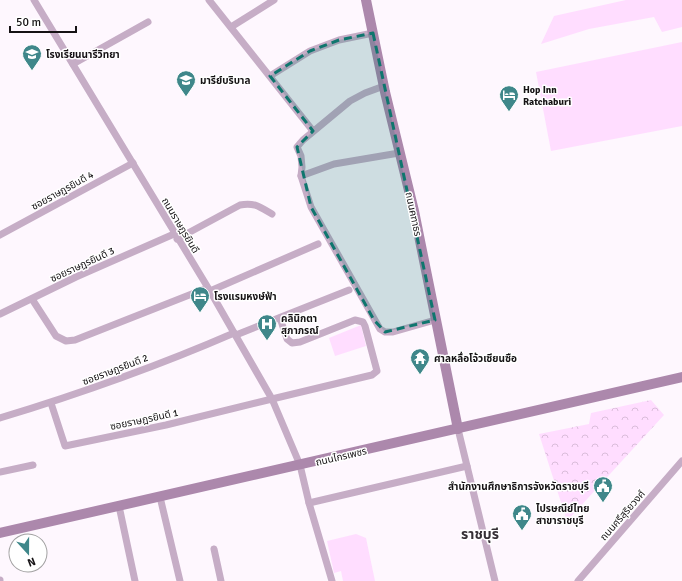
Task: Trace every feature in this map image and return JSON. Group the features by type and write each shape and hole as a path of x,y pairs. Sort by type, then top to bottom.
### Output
{"main road":[{"name":"ถนนคฑาธร","path":"366,0 384,86 414,211 458,429"},
{"name":"ถนนไกรเพชร","path":"0,533 682,377"}],"street":[{"name":"ถนนราษฎรยินดี","path":"34,0 209,290 272,398 300,465 309,503 332,581"},
{"path":"209,0 313,131"},
{"path":"231,27 274,0"},
{"path":"73,64 148,22"},
{"path":"270,76 320,47 339,40 373,33"},
{"path":"384,86 365,93 350,101 313,131 297,147 301,162 301,176 311,207 380,329 385,332 393,332 435,320"},
{"path":"301,176 334,164 400,153"},
{"name":"ซอยราษฎรยินดี 4","path":"0,235 133,163"},
{"name":"ซอยราษฎรยินดี 3","path":"0,314 76,277 176,236 240,204 249,203 272,214"},
{"path":"32,299 56,336 66,341 75,340 209,290 318,244"},
{"name":"ซอยราษฎรยินดี 2","path":"0,418 84,392 280,318 349,290"},
{"path":"272,398 372,375 376,371 365,326 362,322 356,320 300,342 292,343 287,339 280,318"},
{"name":"ซอยราษฎรยินดี 1","path":"51,403 65,446 166,425 272,398"},
{"path":"458,429 495,581"},
{"name":"ถนนศรีสุริยวงศ์","path":"578,581 682,462"},
{"path":"0,472 33,465"},
{"path":"309,503 467,466"},
{"path":"160,497 180,581"},
{"path":"119,506 134,581"},
{"path":"214,549 221,581"}],"highlighted area":[{"path":"373,33 435,320 385,332 374,320 311,207 297,147 313,131 270,76 310,51 339,40"}],"green space":[{"path":"626,0 682,0 682,27 662,32 654,17 589,29 541,44 554,16"},
{"path":"682,42 682,126 551,151 536,72"},
{"path":"361,325 366,346 335,356 329,338"},
{"path":"651,400 664,415 567,521 539,434 589,424 591,413"},
{"path":"356,534 366,538 375,581 343,581 341,571 334,573 327,541"}],"place":[{"name":"โรงเรียนนารีวิทยา","path":"32,71"},
{"name":"มารีย์บริบาล","path":"186,97"},
{"name":"Hop Inn Ratchaburi","path":"509,112"},
{"name":"โรงแรมหงษ์ฟ้า","path":"200,313"},
{"name":"คลินิกตา สุภาภรณ์","path":"267,341"},
{"name":"ศาลหลื่อโจ้วเซียนซือ","path":"420,375"},
{"name":"สำนักงานศึกษาธิการจังหวัดราชบุรี","path":"603,503"},
{"name":"ไปรษณีย์ไทย สาขาราชบุรี","path":"522,531"}],"district":[{"name":"ราชบุรี","path":"480,534"}]}
